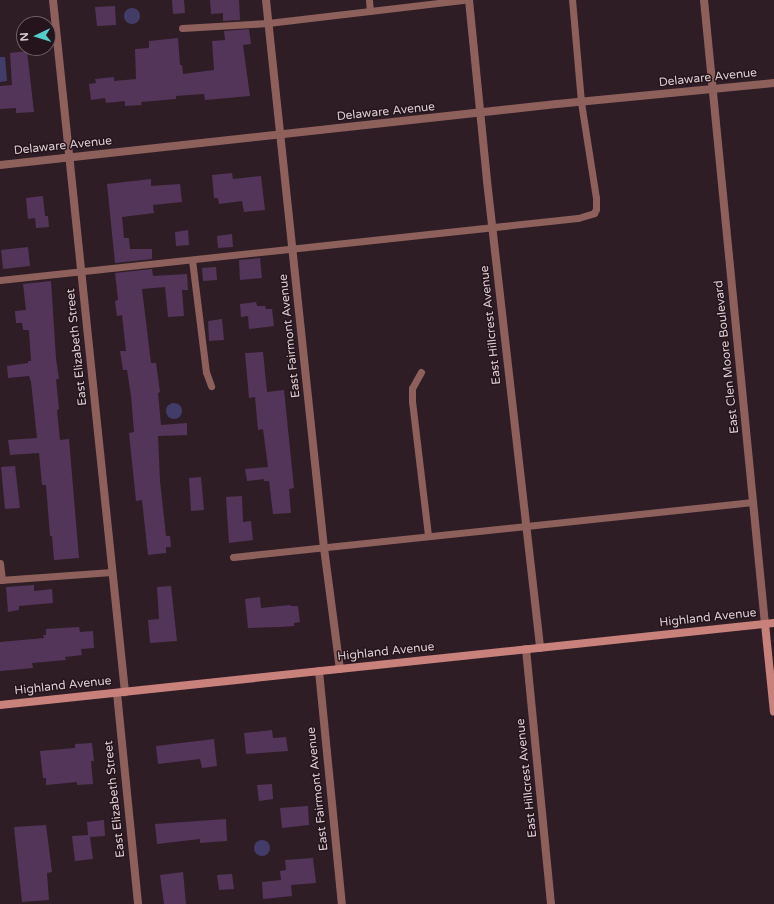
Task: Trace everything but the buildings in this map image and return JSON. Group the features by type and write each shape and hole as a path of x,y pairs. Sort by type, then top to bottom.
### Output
{"main road":[{"name":"Highland Avenue","path":"0,705 770,624"},
{"name":"East Clen Moore Boulevard","path":"770,624 774,712"}],"street":[{"name":"East Elizabeth Street","path":"53,0 112,572 138,904"},
{"name":"East Fairmont Avenue","path":"266,0 279,136 324,548 340,669"},
{"name":"East Hillcrest Avenue","path":"469,0 480,113 540,648"},
{"name":"East Clen Moore Boulevard","path":"704,0 753,502 770,624"},
{"name":"Delaware Avenue","path":"0,165 180,144 279,136 581,102 774,83"},
{"name":"East Hillcrest Avenue","path":"526,650 551,904"},
{"name":"East Fairmont Avenue","path":"319,671 342,904"}],"lane":[{"path":"369,0 370,11"},
{"path":"182,28 268,23 463,0"},
{"path":"0,280 578,218 594,214 596,209 596,198 581,102 572,0"},
{"path":"192,260 206,372 211,386"},
{"path":"421,372 412,388 412,401 428,536"},
{"path":"233,557 753,502"},
{"path":"0,563 1,580 112,572"}],"shaded area":[{"path":"129,8 135,8 140,13 138,22 135,24 129,24 124,19 124,13"},
{"path":"0,57 5,57 7,81 0,82"},
{"path":"171,403 177,403 182,408 180,417 177,419 171,419 166,414 166,408"},
{"path":"262,840 268,842 270,848 268,854 262,856 256,854 254,848 256,842"}]}
